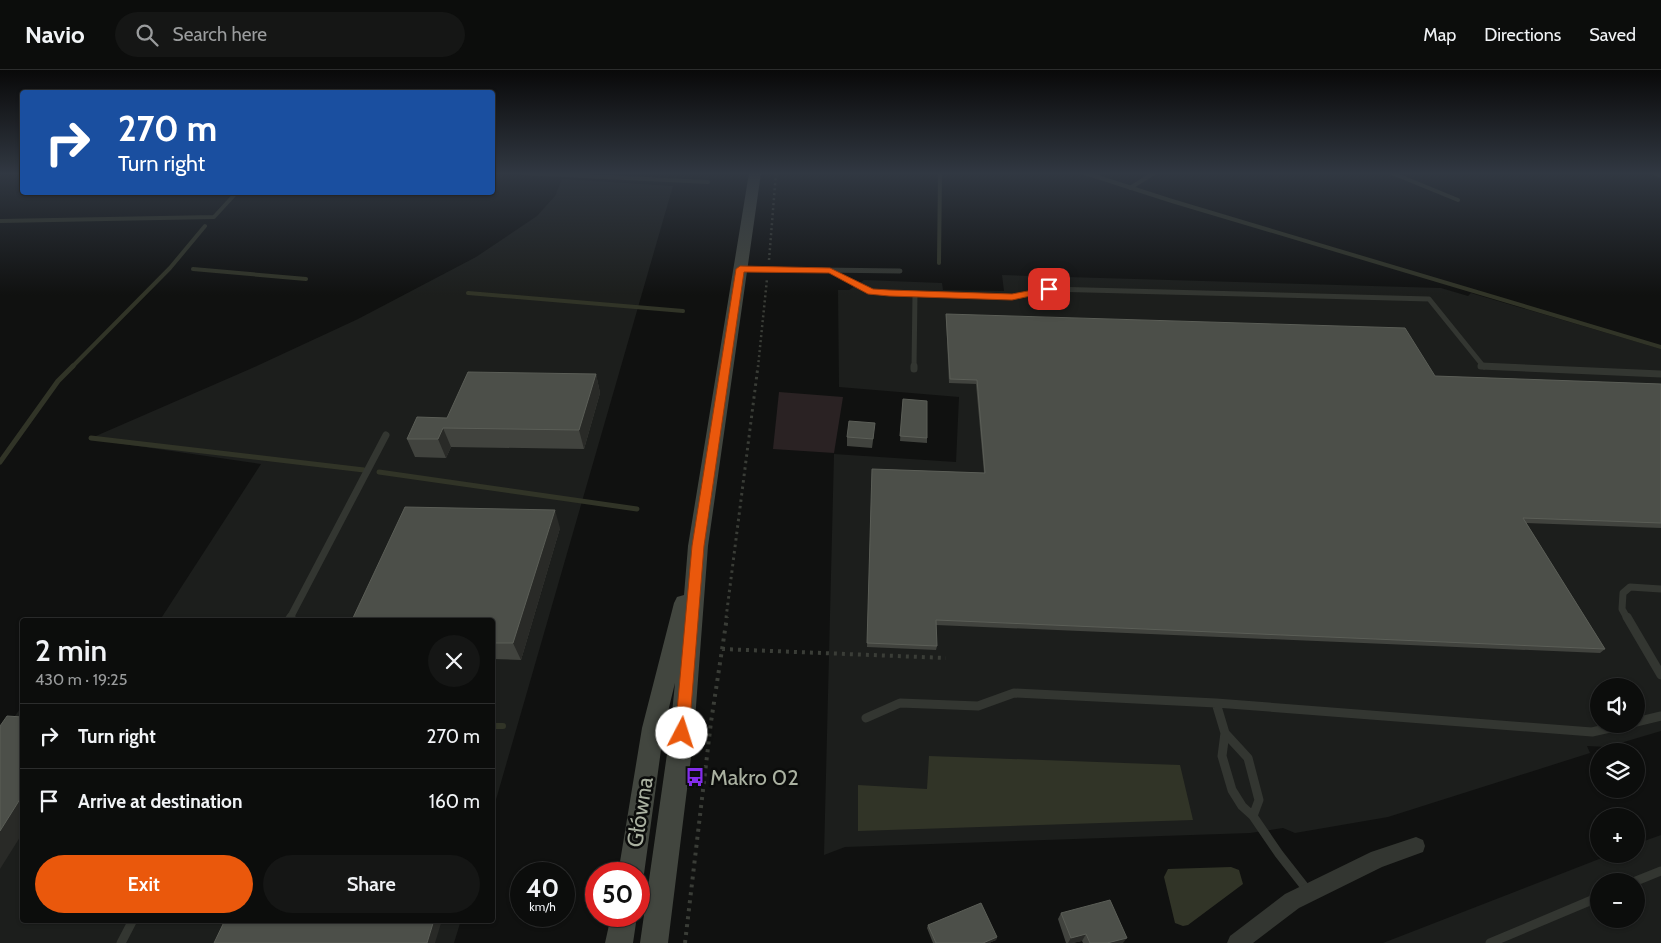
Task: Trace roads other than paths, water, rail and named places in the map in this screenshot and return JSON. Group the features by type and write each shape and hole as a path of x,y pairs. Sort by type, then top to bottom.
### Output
{"main road":[{"name":"Główna","path":"654,943 682,733 698,546 749,214"},
{"name":"Główna","path":"633,862 653,728 698,546"},
{"path":"619,943 622,927"}],"street":[{"path":"1237,943 1292,901 1378,859 1416,846"}],"lane":[{"path":"740,269 900,272"},
{"path":"830,271 871,292 1012,297 1049,289 1429,299 1482,367 1661,374"},
{"path":"914,369 916,294"},
{"path":"290,618 386,435"},
{"path":"1661,589 1630,587 1623,593 1622,609 1661,675"},
{"path":"866,718 900,702 978,706 1014,694 1216,703 1590,732"},
{"path":"1216,703 1225,733 1222,756 1232,790 1242,806 1253,816 1279,854 1309,892"},
{"path":"1645,720 1661,716"},
{"path":"1225,733 1248,758 1259,800 1253,816"},
{"path":"1645,877 1661,871"},
{"path":"1490,943 1590,901"},
{"path":"121,943 131,923"}],"waterway":[{"path":"0,221 214,217 217,214"},
{"path":"939,263 940,214"},
{"path":"1215,214 1661,347"},
{"path":"72,367 170,268 205,226"},
{"path":"193,269 306,279"},
{"path":"468,293 683,311"},
{"path":"0,462 58,381 72,367"},
{"path":"91,438 364,470"},
{"path":"379,472 637,509"},
{"path":"495,726 503,726"}],"place":[{"name":"Makro 02","path":"695,777"}]}
